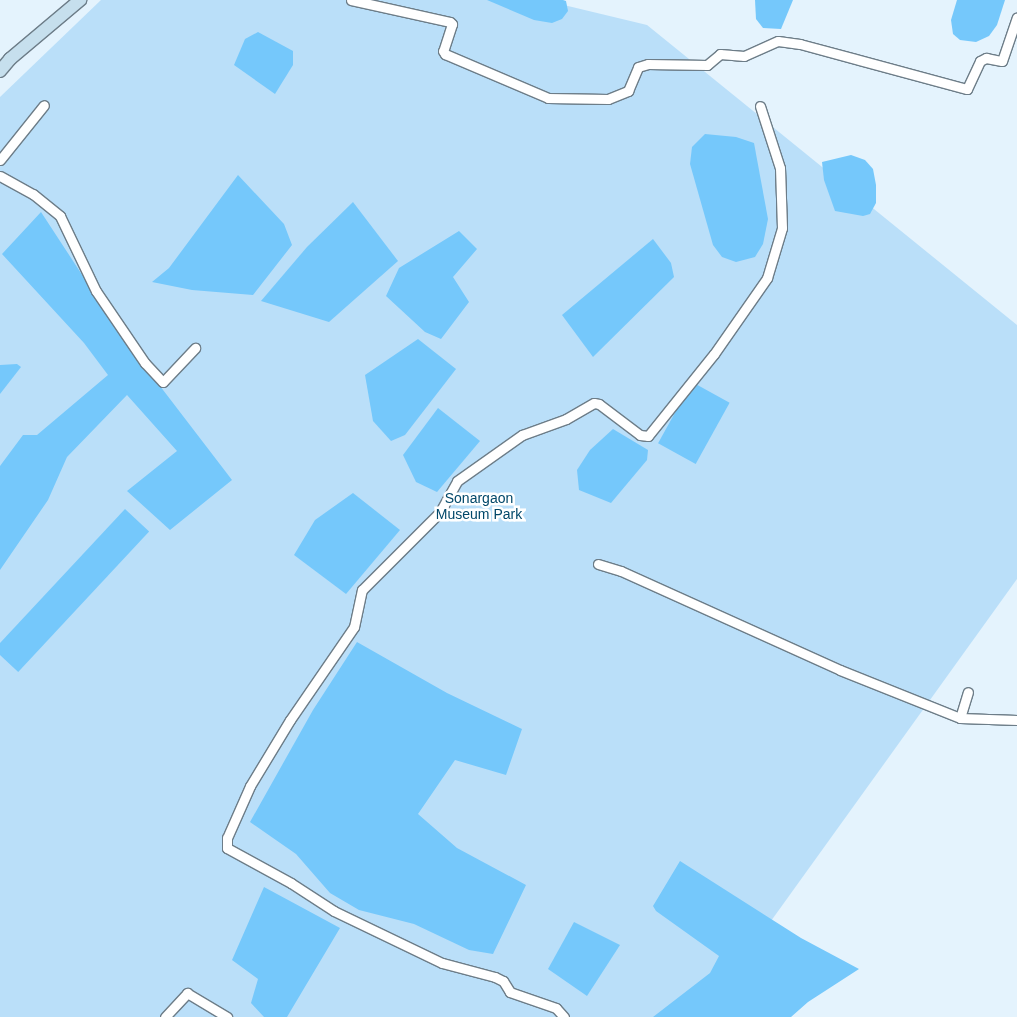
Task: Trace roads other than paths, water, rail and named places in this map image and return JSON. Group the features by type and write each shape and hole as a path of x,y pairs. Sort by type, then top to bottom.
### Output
{"main road":[{"path":"0,71 10,58 80,0"}],"street":[{"path":"351,0 450,22 452,24 444,51 445,54 548,98 608,100 628,91 638,67 648,64 707,65 720,54 744,56 778,41 800,44 968,89 980,60 986,58 1002,61 1017,17"},
{"path":"0,160 44,105"},
{"path":"564,1017 556,1008 510,992 503,981 495,977 442,963 334,911 291,883 227,848 227,838 250,786 290,720 354,627 362,590 440,512 456,481 522,435 566,419 594,403 599,404 640,435 648,436 714,354 767,278 782,228 780,168 760,106"},
{"path":"0,176 33,194 60,216 96,291 145,363 163,382 195,348"},
{"path":"598,564 621,571 840,670 960,718 1017,720"},
{"path":"960,718 968,692"},
{"path":"165,1017 187,993 226,1017"}],"water":[{"path":"487,0 563,0 566,1 568,11 562,19 552,23 534,20"},
{"path":"755,0 793,0 781,29 763,28 756,19"},
{"path":"957,0 1005,0 997,25 989,36 976,42 960,40 953,34 951,20"},
{"path":"258,32 293,51 293,65 275,94 234,65 245,39"},
{"path":"705,134 736,137 754,143 768,219 763,244 755,257 736,262 722,257 713,245 690,164 692,147"},
{"path":"851,155 865,160 873,169 876,185 876,203 870,214 863,216 835,211 824,180 822,162"},
{"path":"238,175 284,224 292,245 253,295 192,290 152,282 169,268"},
{"path":"353,202 398,261 329,322 261,301 307,247"},
{"path":"41,212 124,339 232,480 170,530 127,491 177,451 127,395 67,457 48,500 0,570 0,466 23,435 37,435 108,375 84,343 2,254"},
{"path":"459,231 477,249 453,277 469,302 441,339 425,332 386,296 399,268"},
{"path":"653,239 671,263 674,277 593,357 562,315"},
{"path":"418,339 456,369 405,435 391,441 373,421 365,375"},
{"path":"17,364 21,367 0,394 0,365"},
{"path":"692,382 730,403 696,464 658,443"},
{"path":"438,408 480,441 437,492 416,482 403,455"},
{"path":"613,429 648,450 647,460 611,503 579,490 577,470 590,450"},
{"path":"353,493 400,530 346,594 294,555 315,520"},
{"path":"125,509 149,532 18,672 0,655 0,643"},
{"path":"357,642 447,693 522,729 506,775 455,760 418,814 457,848 526,885 493,954 469,950 414,924 359,910 330,893 296,854 250,822 313,710"},
{"path":"680,861 801,938 859,969 808,1002 791,1017 653,1017 710,973 719,956 656,911 653,906"},
{"path":"264,887 340,928 287,1017 264,1017 251,1003 258,979 232,960"},
{"path":"574,922 620,945 587,996 548,969"}],"park label":[{"name":"Sonargaon Museum Park","path":"479,506"}]}
